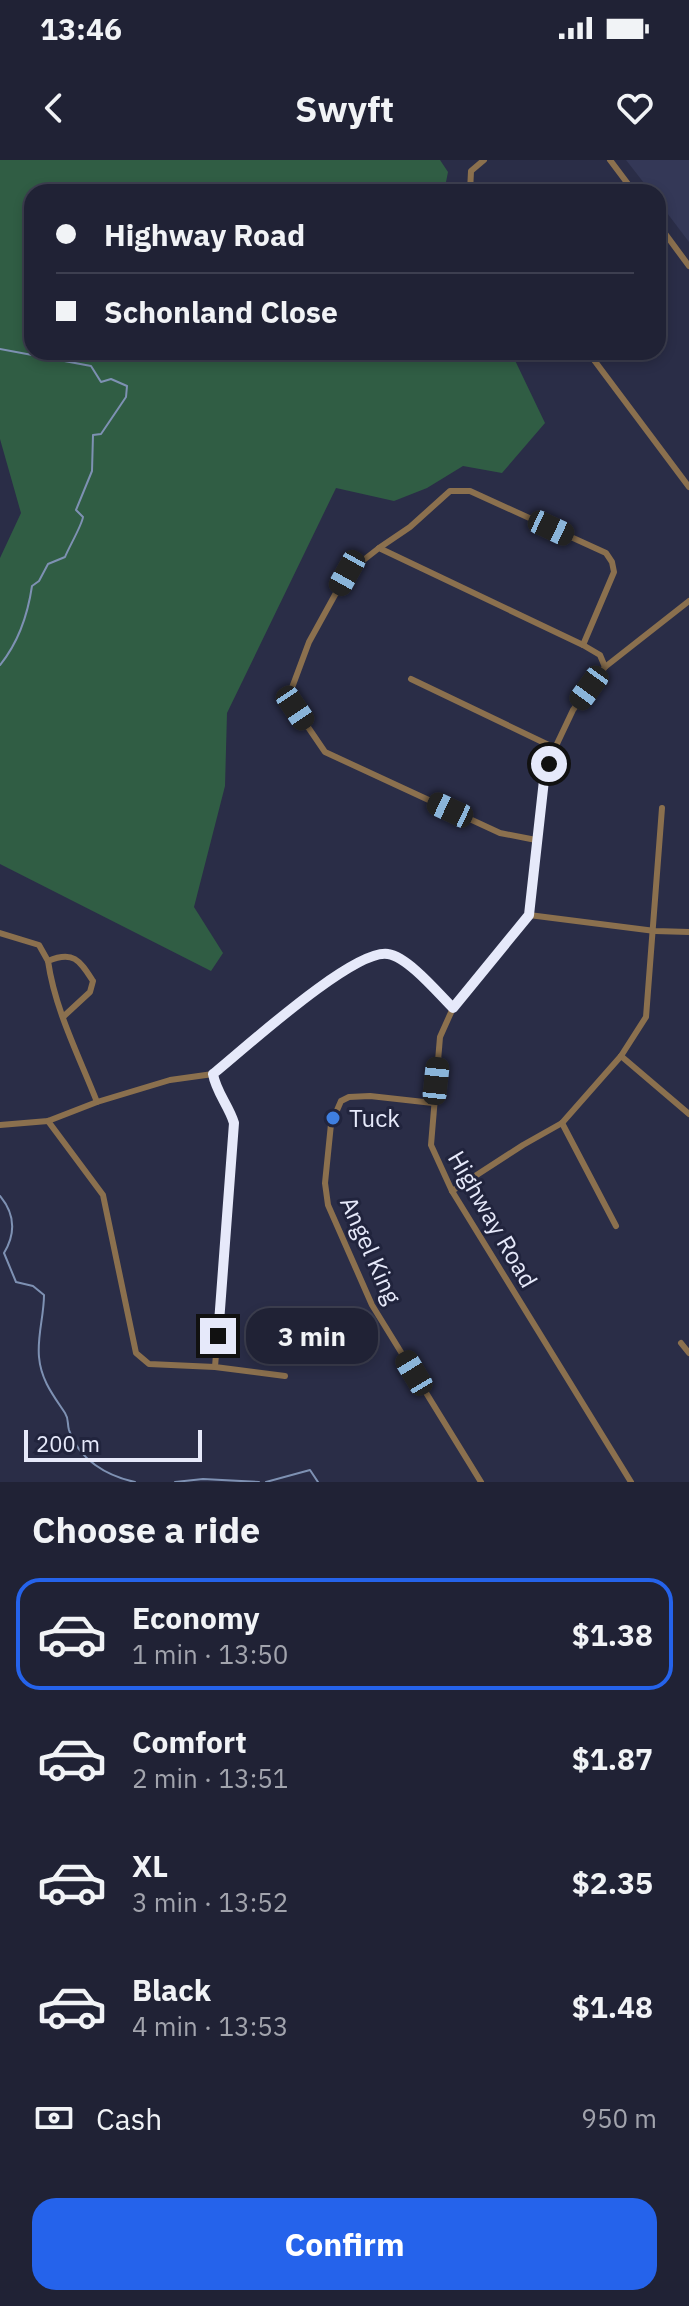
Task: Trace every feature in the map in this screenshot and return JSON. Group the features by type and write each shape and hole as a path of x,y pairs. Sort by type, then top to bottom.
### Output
{"street":[{"path":"470,184 471,171 484,160"},
{"path":"610,160 628,184"},
{"path":"666,235 689,266"},
{"path":"594,360 689,487"},
{"path":"536,840 500,833 325,752 295,708 290,693 309,642 347,573 410,527 450,491 470,491 606,553 614,572 583,645"},
{"path":"379,548 583,645 600,655 605,667"},
{"path":"689,601 605,667 573,710 544,780 529,915 655,931 689,932"},
{"path":"411,679 555,748"},
{"path":"452,1191 562,1123 621,1056 646,1017 655,931 662,808"},
{"name":"Highway Road","path":"529,915 453,1008 440,1037 431,1145 452,1191 631,1482"},
{"path":"0,933 39,945 48,961 52,987 97,1102"},
{"path":"0,1125 48,1121 97,1102 170,1080 213,1074 334,976 369,956 386,953 401,959 453,1008"},
{"path":"48,961 62,955 79,960 93,981 90,992 63,1017"},
{"path":"621,1056 689,1114"},
{"path":"213,1074 215,1085 229,1107 234,1123 215,1367"},
{"name":"Angel King","path":"433,1103 370,1096 349,1097 341,1101 331,1124 325,1183 328,1205 372,1305 481,1482"},
{"path":"48,1121 103,1195 136,1353 149,1364 215,1367 285,1376"},
{"path":"562,1123 616,1226"},
{"path":"681,1343 689,1353"}],"shaded area":[{"path":"626,160 689,160 689,242 666,212 666,184 645,184"}],"green space":[{"path":"0,160 440,160 448,172 446,184 24,184 24,360 515,360 545,423 502,473 463,466 427,488 394,501 336,488 227,713 225,786 194,907 223,953 211,971 0,864 0,558 21,513 0,439"}],"waterway":[{"path":"0,349 24,353"},
{"path":"0,665 21,627 32,586 39,581 48,564 65,557 78,531 83,517 76,510 92,471 93,435 101,434 126,397 127,386 111,379 101,382 91,366 59,360"},
{"path":"0,1196 11,1217 11,1238 4,1253 16,1282 33,1286 44,1295 39,1349 45,1380 66,1415 74,1441 87,1458 104,1471 135,1482"},
{"path":"266,1482 310,1470 318,1482"},
{"path":"175,1482 203,1479 259,1482"}],"place":[{"name":"Tuck","path":"333,1118"}],"route":[{"path":"218,1336 234,1123 229,1107 215,1085 213,1074 334,976 369,956 386,953 401,959 453,1008 529,915 536,840 549,764"}]}
